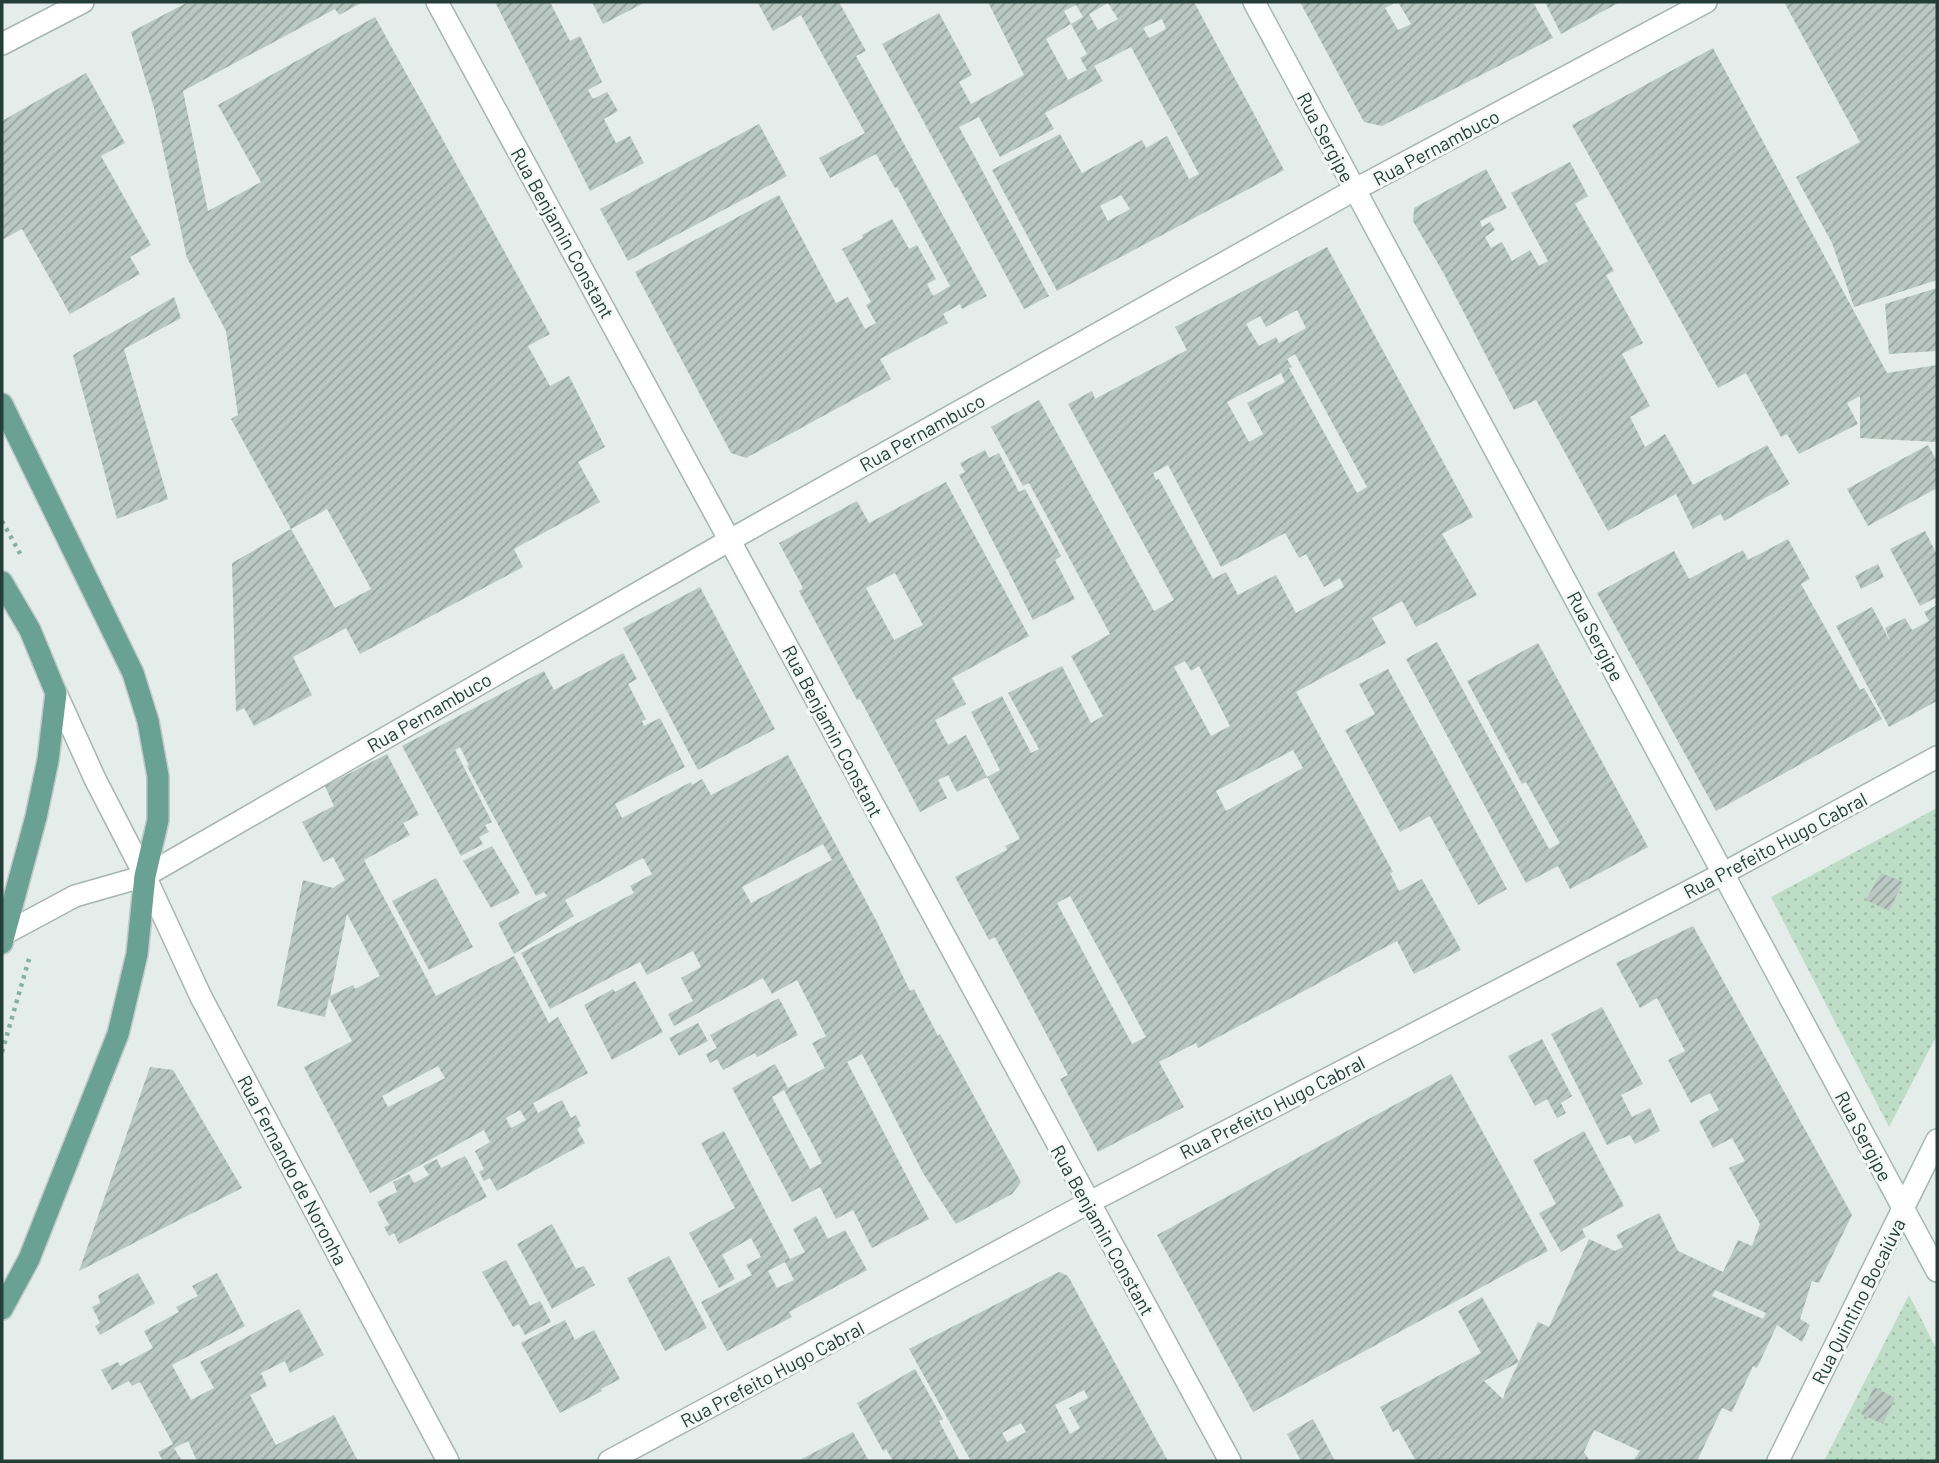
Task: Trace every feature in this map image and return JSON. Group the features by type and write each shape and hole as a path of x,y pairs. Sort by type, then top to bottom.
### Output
{"main road":[{"path":"2,404 133,673 148,721 158,776 158,820 145,876 137,954 118,1034 29,1259 2,1309"},
{"path":"2,582 30,630 56,693 48,760 3,937"}],"street":[{"path":"2,44 83,2"},
{"name":"Rua Benjamin Constant","path":"437,2 1230,1461"},
{"name":"Rua Sergipe","path":"1254,2 1937,1271"},
{"name":"Rua Pernambuco","path":"3,937 75,896 145,876 730,540 1354,190 1706,2"},
{"name":"Rua Fernando de Noronha","path":"56,693 201,997 448,1461"},
{"name":"Rua Prefeito Hugo Cabral","path":"609,1461 1088,1203 1724,873 1937,757"},
{"name":"Rua Quintino Bocaiúva","path":"1778,1461 1937,1140"}],"green space":[{"path":"1937,808 1937,1035 1889,1127 1771,897"},
{"path":"1909,1295 1937,1350 1937,1461 1824,1461"}],"building":[{"path":"188,2 363,2 339,15 335,9 183,91 208,211 261,182 218,105 375,17 550,334 528,346 550,386 569,376 605,447 578,462 600,502 514,549 523,567 360,654 346,628 293,657 312,695 254,726 244,708 236,712 232,563 291,529 231,419 238,415 226,331 187,258 154,108 131,32","holes":["327,509 371,589 335,608 291,529"]},
{"path":"495,2 550,2 570,41 580,36 602,82 588,90 593,99 607,92 618,111 604,119 616,143 630,136 644,163 590,191"},
{"path":"592,2 646,2 603,24"},
{"path":"839,2 866,51 856,56 987,296 962,309 960,304 943,314 948,323 880,359 891,379 746,458 731,453 635,272 779,195 836,303 848,297 865,329 876,323 866,305 871,302 842,249 892,219 909,249 917,245 936,279 927,284 933,296 950,286 897,187 895,188 876,154 830,178 819,158 865,133 801,15 773,31 758,3"},
{"path":"988,2 1194,2 1284,170 1057,291 992,170 1060,134 1082,173 1142,140 1146,148 1167,136 1189,179 1199,174 1131,47 1094,66 1103,81 1045,113 1054,129 1000,157 979,117 959,127 1049,296 1024,309 882,44 939,13 972,75 959,82 971,104 1024,75","holes":["1108,3 1118,19 1098,30 1089,14","1076,5 1083,17 1071,24 1064,11","1162,19 1166,29 1149,38 1143,28","1071,24 1087,54 1080,58 1087,70 1068,80 1046,39","1121,195 1130,209 1108,221 1100,206"]},
{"path":"1300,2 1396,2 1385,8 1398,30 1411,24 1398,2 1533,2 1553,38 1382,126 1364,122"},
{"path":"1545,2 1620,2 1561,34"},
{"path":"1784,2 1937,2 1937,280 1854,307 1832,243 1796,177 1860,142"},
{"path":"1713,48 1887,373 1937,365 1937,442 1860,438 1860,396 1847,403 1858,424 1799,454 1787,434 1781,437 1746,373 1718,388 1572,125"},
{"path":"86,73 125,143 101,156 151,245 130,257 140,274 70,314 22,229 2,240 2,121"},
{"path":"759,124 787,176 628,261 600,209"},
{"path":"1570,162 1588,196 1575,204 1614,271 1606,275 1643,343 1622,354 1650,406 1630,417 1645,447 1665,434 1693,485 1767,445 1790,484 1724,521 1721,514 1693,529 1676,494 1608,531 1536,400 1514,410 1444,274 1413,221 1414,208 1486,169 1507,208 1480,221 1482,227 1490,222 1495,230 1485,237 1491,248 1502,242 1512,261 1530,250 1539,266 1548,261 1511,193"},
{"path":"1327,247 1473,517 1442,534 1477,595 1416,627 1402,601 1372,618 1386,643 1296,692 1393,872 1390,873 1399,891 1422,879 1461,950 1414,974 1397,941 1198,1048 1196,1043 1159,1062 1184,1107 1098,1152 1060,1079 1068,1075 995,937 989,940 955,877 1007,850 1005,846 1020,839 987,777 1000,770 971,712 1002,696 1031,753 1039,749 1008,693 1062,666 1091,723 1103,716 1071,656 1110,634 1029,483 1023,486 991,427 1039,400 1154,611 1174,600 1068,404 1092,391 1095,399 1187,350 1175,327","holes":["1297,310 1306,328 1279,343 1276,337 1259,346 1246,324 1260,316 1266,327","1295,354 1367,487 1357,493 1289,368 1292,367 1287,359","1281,373 1285,382 1247,403 1263,434 1249,442 1227,402","1168,465 1221,567 1285,533 1299,558 1306,554 1324,587 1340,578 1344,587 1296,613 1276,575 1238,595 1226,572 1213,579 1159,479 1156,480 1153,473","1185,661 1191,671 1199,666 1230,726 1211,736 1174,667","1293,750 1303,768 1226,811 1216,791","1070,896 1146,1037 1132,1044 1057,903"]},
{"path":"1937,288 1937,351 1889,354 1885,304"},
{"path":"174,297 181,318 124,349 168,499 117,519 73,355"},
{"path":"1928,445 1937,461 1937,488 1868,526 1847,489"},
{"path":"985,450 989,458 999,453 1019,492 1025,489 1061,556 1055,560 1075,599 1033,620 959,475 965,472 960,463"},
{"path":"946,482 1029,636 952,678 966,704 935,720 948,745 966,735 987,777 957,792 948,775 938,780 947,798 920,812 799,591 803,588 779,543 857,501 869,523","holes":["895,573 923,625 894,640 866,588"]},
{"path":"1925,531 1937,555 1937,597 1920,606 1890,549"},
{"path":"1788,539 1810,579 1801,584 1860,690 1864,688 1882,719 1716,811 1597,593 1674,551 1689,579 1743,550 1748,560"},
{"path":"1878,564 1884,577 1861,589 1855,576"},
{"path":"700,587 775,729 698,770 623,628"},
{"path":"1937,605 1937,701 1889,727 1836,626 1872,607 1891,643 1885,628 1905,618 1912,630 1929,621 1924,612"},
{"path":"1437,642 1549,849 1560,843 1526,782 1522,784 1467,681 1538,643 1648,847 1570,889 1558,866 1526,883 1406,659"},
{"path":"623,653 637,679 628,684 646,719 642,721 644,726 660,718 685,767 615,804 622,818 691,782 692,785 702,779 711,795 788,755 876,920 910,991 914,989 1021,1182 1012,1194 956,1224 923,1173 862,1054 847,1062 929,1219 872,1248 853,1210 836,1219 820,1187 792,1202 732,1088 775,1064 788,1088 825,1068 812,1043 826,1036 797,980 772,994 763,978 674,1026 668,1014 693,1001 681,978 701,967 693,951 647,975 640,962 550,1009 521,953 634,893 630,886 652,874 643,858 565,900 574,916 514,954 498,923 547,896 544,892 536,896 467,766 469,765 460,747 455,750 492,822 485,825 489,832 479,837 483,844 461,856 402,746 544,671 554,690","holes":["823,844 832,860 751,903 742,887","784,1090 822,1163 810,1169 772,1097"]},
{"path":"1388,669 1507,889 1478,905 1430,816 1400,832 1345,730 1375,714 1359,684"},
{"path":"387,754 419,815 403,823 410,835 364,860 436,996 514,956 549,1023 558,1017 588,1073 533,1103 538,1113 562,1100 571,1118 576,1115 581,1126 577,1129 585,1143 497,1191 490,1178 484,1181 479,1172 484,1169 475,1151 490,1142 484,1130 370,1193 304,1067 352,1041 329,998 325,1017 277,1006 303,880 333,888 345,880 333,857 323,862 302,822 334,806 325,786","holes":["347,914 380,976 355,989 353,985 330,996","438,1066 445,1078 388,1107 382,1096","520,1110 526,1120 511,1128 506,1118"]},
{"path":"492,846 520,893 491,908 463,861"},
{"path":"1881,873 1903,882 1889,911 1866,900"},
{"path":"436,878 473,947 429,970 392,901"},
{"path":"1693,926 1852,1215 1819,1283 1812,1281 1800,1319 1810,1325 1802,1342 1777,1325 1757,1368 1753,1366 1732,1412 1722,1408 1697,1461 1633,1461 1640,1451 1594,1430 1584,1452 1590,1461 1416,1461 1398,1429 1393,1432 1380,1407 1481,1353 1458,1311 1482,1297 1519,1362 1538,1322 1549,1327 1589,1239 1615,1251 1623,1247 1616,1235 1659,1213 1678,1251 1723,1272 1738,1240 1752,1246 1760,1224 1729,1168 1745,1161 1732,1138 1713,1148 1699,1121 1719,1110 1710,1093 1691,1103 1668,1060 1685,1051 1657,998 1640,1008 1616,963","holes":["1715,1290 1766,1313 1763,1319 1712,1296","1519,1362 1503,1399 1484,1381"]},
{"path":"635,981 663,1032 612,1060 584,1005 613,989 615,992"},
{"path":"779,998 798,1035 757,1057 755,1053 723,1070 717,1059 710,1063 706,1054 717,1048 710,1035"},
{"path":"1602,1007 1643,1084 1621,1095 1632,1117 1650,1108 1660,1131 1635,1144 1630,1135 1607,1145 1551,1034"},
{"path":"698,1023 708,1041 679,1056 669,1038"},
{"path":"1542,1039 1572,1096 1561,1103 1566,1113 1557,1118 1547,1099 1535,1106 1508,1056"},
{"path":"150,1067 173,1070 242,1188 79,1271"},
{"path":"1451,1074 1548,1251 1253,1412 1157,1235"},
{"path":"724,1131 790,1259 805,1252 793,1229 816,1216 828,1239 845,1230 867,1270 789,1312 792,1317 727,1351 701,1302 752,1275 746,1265 761,1257 751,1238 722,1255 735,1279 719,1288 689,1233 735,1208 701,1143","holes":["785,1262 794,1280 777,1288 768,1271"]},
{"path":"1584,1131 1624,1206 1582,1229 1586,1237 1561,1252 1539,1213 1556,1204 1533,1160"},
{"path":"465,1156 487,1197 399,1244 394,1233 389,1236 384,1227 389,1225 377,1202 397,1192 393,1182 409,1174 414,1183 429,1175 423,1166 437,1159 441,1168"},
{"path":"552,1224 576,1269 584,1266 595,1285 552,1309 517,1244"},
{"path":"669,1256 707,1328 665,1351 627,1278"},
{"path":"506,1260 530,1306 540,1301 551,1322 525,1335 519,1324 513,1327 482,1272"},
{"path":"1059,1272 1068,1276 1168,1461 971,1461 909,1349","holes":["1084,1390 1088,1398 1069,1408 1080,1428 1070,1434 1055,1405","1021,1423 1026,1432 1007,1442 1002,1433"]},
{"path":"138,1273 155,1303 100,1335 95,1326 100,1323 92,1307 100,1303 98,1295"},
{"path":"217,1273 245,1326 172,1365 191,1400 214,1388 200,1362 299,1309 324,1355 290,1373 285,1361 261,1373 267,1386 250,1395 276,1445 334,1415 358,1461 197,1461 188,1441 174,1448 182,1461 163,1461 158,1452 173,1444 140,1382 132,1386 129,1381 112,1390 101,1370 118,1362 120,1366 153,1348 144,1331 179,1312 176,1307 198,1296 192,1286"},
{"path":"565,1320 575,1340 594,1330 620,1379 560,1413 521,1343"},
{"path":"915,1369 943,1419 939,1421 960,1461 893,1461 886,1449 883,1451 857,1403"},
{"path":"1874,1387 1895,1398 1883,1424 1861,1414"},
{"path":"1313,1419 1335,1461 1301,1461 1287,1434"},
{"path":"853,1432 869,1461 798,1461"}]}
